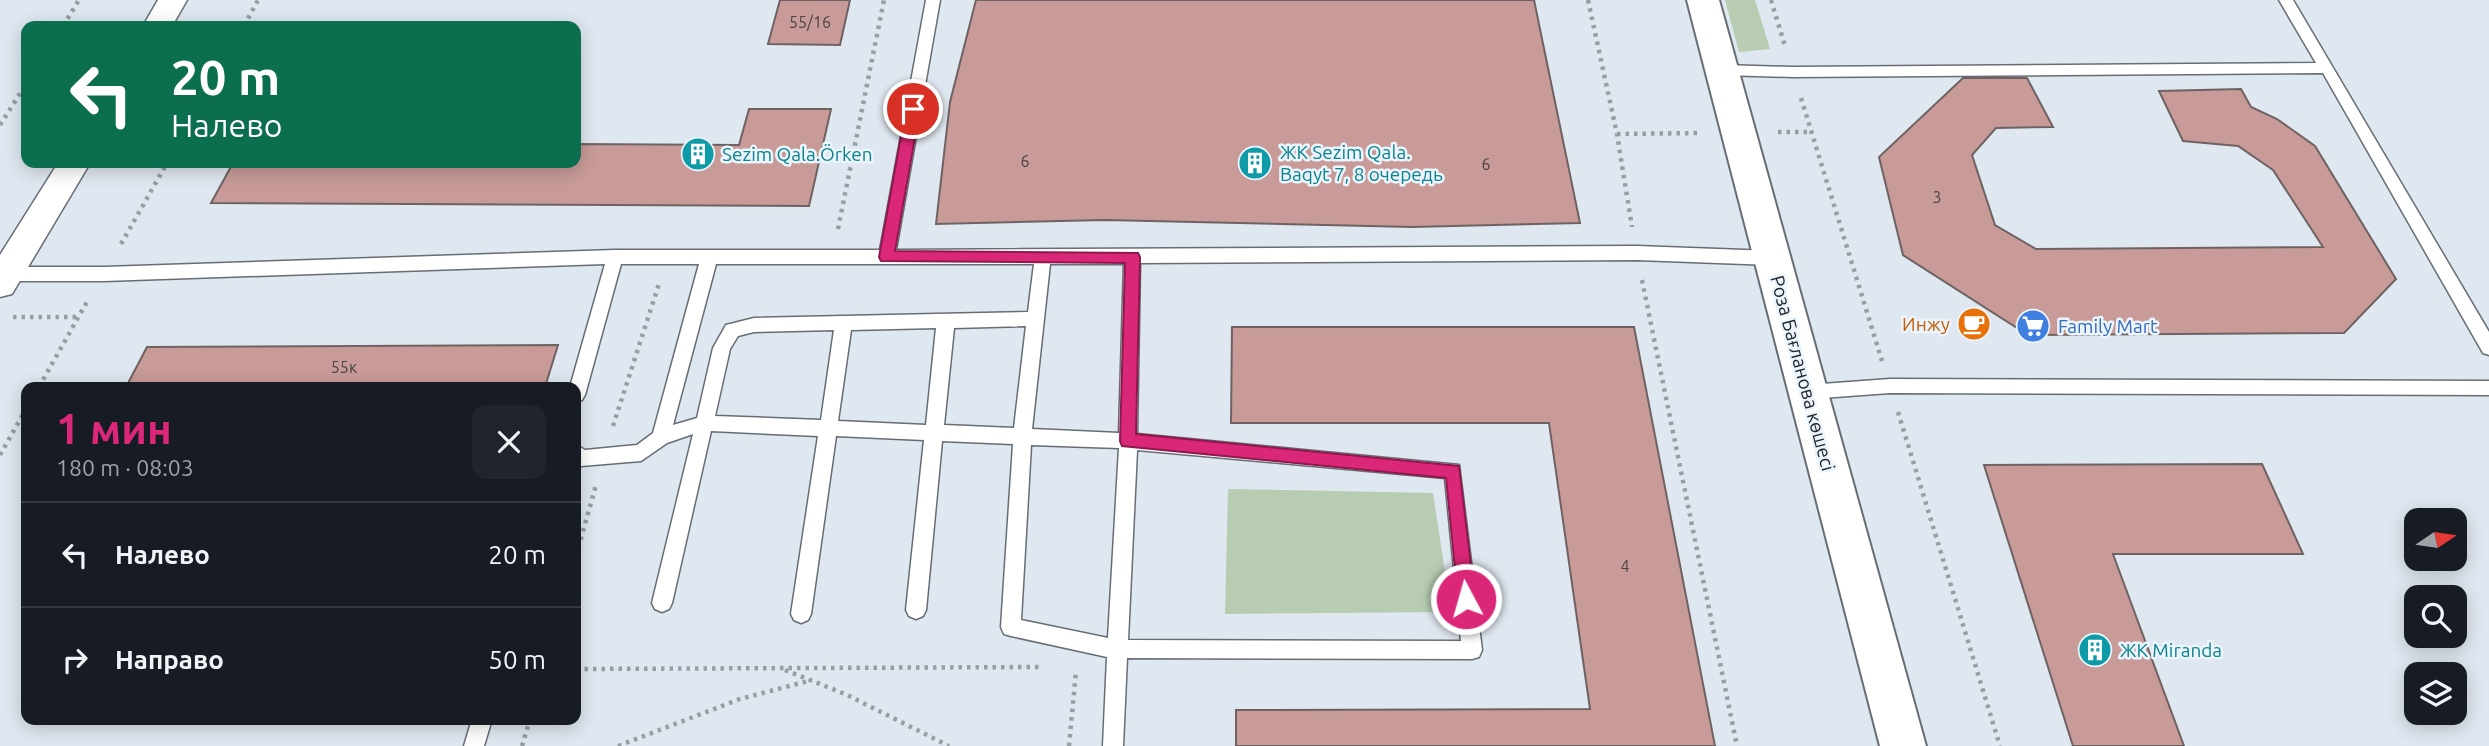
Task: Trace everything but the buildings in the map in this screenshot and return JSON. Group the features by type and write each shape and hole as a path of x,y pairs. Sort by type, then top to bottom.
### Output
{"street":[{"path":"160,21 173,0"},
{"name":"Роза Бағланова көшесі","path":"1703,0 1903,746"},
{"path":"2,277 71,168"}],"lane":[{"path":"887,257 933,0"},
{"path":"2286,0 2489,348"},
{"path":"1722,70 1793,72 2328,68"},
{"path":"2,277 615,257 1636,253 1772,258"},
{"path":"580,382 615,257"},
{"path":"661,437 709,257"},
{"path":"581,458 641,453 661,437 704,423 934,432 1021,436 1128,441 1453,471 1472,650 1116,649 1011,626 1012,540 1021,436 1043,257"},
{"path":"1113,746 1128,441 1132,257"},
{"path":"916,610 946,319"},
{"path":"662,603 722,348 732,330 754,325 1036,319"},
{"path":"801,614 844,322"},
{"path":"1808,392 1889,386 2489,388"},
{"path":"474,746 480,725"}],"path":[{"path":"66,21 79,0"},
{"path":"247,21 258,0"},
{"path":"832,257 884,0"},
{"path":"1588,0 1617,134 1636,253 1737,746"},
{"path":"0,125 21,92"},
{"path":"581,538 667,257"},
{"path":"0,317 79,317"},
{"path":"0,455 21,418"},
{"path":"581,669 1050,667"},
{"path":"1063,667 1077,667 1069,746"},
{"path":"781,668 949,746"},
{"path":"618,746 740,699 812,681"},
{"path":"522,746 528,725"}],"green space":[{"path":"1725,0 1755,0 1770,49 1739,52"},
{"path":"1228,489 1433,493 1451,612 1225,614"}],"place":[{"name":"Sezim Qala.Örken","path":"698,154"},
{"name":"ЖК Sezim Qala. Baqyt 7, 8 очередь","path":"1255,163"},
{"name":"Инжу","path":"1974,324"},
{"name":"Family Mart","path":"2033,326"},
{"name":"ЖК Miranda","path":"2095,650"}],"route":[{"path":"913,109 888,239 887,257 1132,257 1128,441 1453,471 1466,599"}]}
